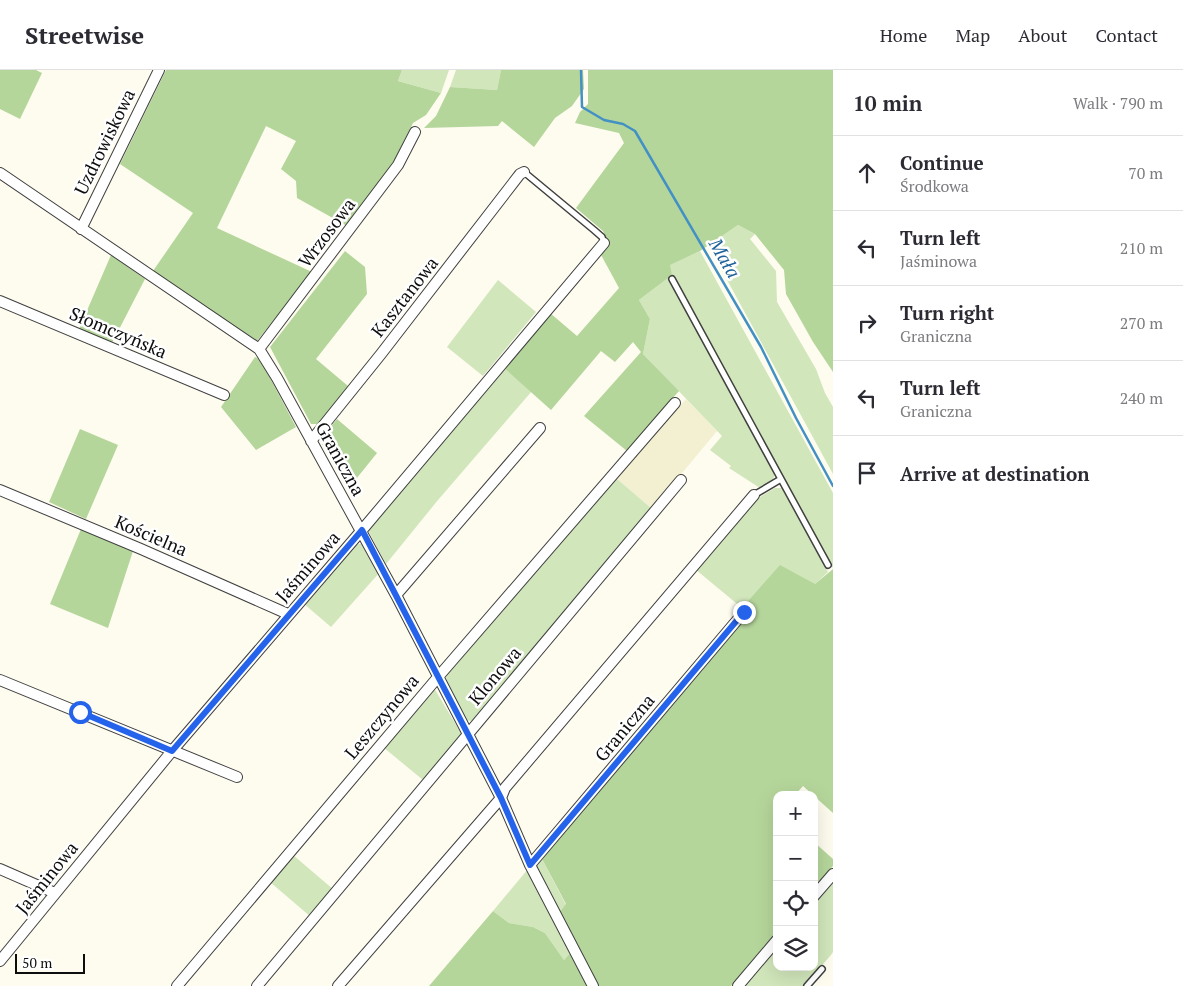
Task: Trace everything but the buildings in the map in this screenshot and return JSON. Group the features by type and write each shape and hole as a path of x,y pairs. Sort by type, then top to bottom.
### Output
{"street":[{"name":"Uzdrowiskowa","path":"81,229 159,70"},
{"name":"Wrzosowa","path":"259,349 398,165 415,132"},
{"name":"Kasztanowa","path":"311,441 520,174 524,172"},
{"name":"Graniczna","path":"0,174 259,349 362,530 501,798 530,865 593,986"},
{"name":"Jaśminowa","path":"0,961 172,751 362,530 604,243"},
{"name":"Słomczyńska","path":"0,301 224,395"},
{"name":"Leszczynowa","path":"177,986 438,677 675,403"},
{"path":"396,595 540,428"},
{"name":"Klonowa","path":"257,986 681,480"},
{"name":"Kościelna","path":"0,490 141,549 288,614"},
{"path":"338,986 501,798 504,788 754,495"},
{"name":"Graniczna","path":"530,865 744,612"},
{"path":"0,680 237,777"},
{"path":"0,869 55,894"},
{"path":"818,891 833,874"},
{"path":"738,986 773,945"}],"lane":[{"path":"524,172 602,237 604,243"},
{"path":"672,279 828,565"},
{"path":"754,495 781,479"},
{"path":"807,986 822,969"}],"shaded area":[{"path":"686,399 717,431 652,509 616,478"}],"green space":[{"path":"0,70 36,70 42,73 20,119 0,109"},
{"path":"166,70 402,70 398,81 441,93 426,115 413,123 394,161 347,226 297,198 296,181 281,169 296,141 266,126 217,228 312,272 257,341 153,271 193,213 120,164"},
{"path":"402,70 449,70 441,93 398,81"},
{"path":"456,70 501,70 497,90 450,87"},
{"path":"501,70 583,70 584,89 572,106 555,118 534,147 502,121 498,126 424,128 436,116 450,87 497,90"},
{"path":"588,70 833,70 833,372 813,342 786,294 784,270 755,234 738,225 700,251 670,265 672,275 639,300 650,319 643,354 679,391 627,451 584,416 641,352 633,342 615,362 601,351 551,410 504,368 550,313 577,336 619,288 600,253 609,243 603,231 576,208 624,143 619,133 575,123 580,112 588,104"},
{"path":"738,225 755,234 750,239 776,271 777,302 816,369 825,393 833,407 833,474 708,245"},
{"path":"345,251 365,267 367,294 316,359 348,386 319,424 311,424 270,347"},
{"path":"700,251 833,493 833,568 672,275 669,265"},
{"path":"111,255 145,279 112,343 79,329"},
{"path":"668,278 775,474 773,480 760,488 729,468 731,466 710,450 722,436 643,354 650,319 639,300"},
{"path":"498,280 536,312 483,376 447,347"},
{"path":"255,357 260,359 296,427 256,450 221,407"},
{"path":"504,368 532,391 438,500 386,564 369,532 368,526"},
{"path":"337,419 377,453 348,489 320,440"},
{"path":"80,429 118,445 86,519 49,502"},
{"path":"616,478 652,509 474,720 466,720 447,682 448,672"},
{"path":"775,488 782,488 828,572 815,584 742,608 695,569 750,503"},
{"path":"81,529 133,551 108,628 50,604"},
{"path":"363,543 380,572 331,627 303,603 353,546"},
{"path":"780,565 815,584 833,569 833,813 818,800 818,791 809,791 803,786 799,791 773,791 773,937 731,986 598,986 559,913 566,904 541,857 742,608"},
{"path":"434,688 461,733 460,738 423,780 383,747"},
{"path":"818,846 833,859 833,866 818,883"},
{"path":"293,855 334,890 311,917 270,882"},
{"path":"541,857 566,905 559,913 534,865"},
{"path":"528,869 571,952 564,960 545,933 533,927 509,923 493,911"},
{"path":"833,880 833,952 818,970 818,926 818,897"},
{"path":"493,911 509,923 533,927 545,933 564,960 571,952 588,986 429,986"},
{"path":"773,952 773,971 817,971 804,986 743,986"}],"waterway":[{"name":"Mała","path":"581,70 582,107 604,120 623,124 635,131 761,347 796,418 833,486"}],"route":[{"path":"80,712 172,751 362,530 501,798 530,865 744,612"}]}
